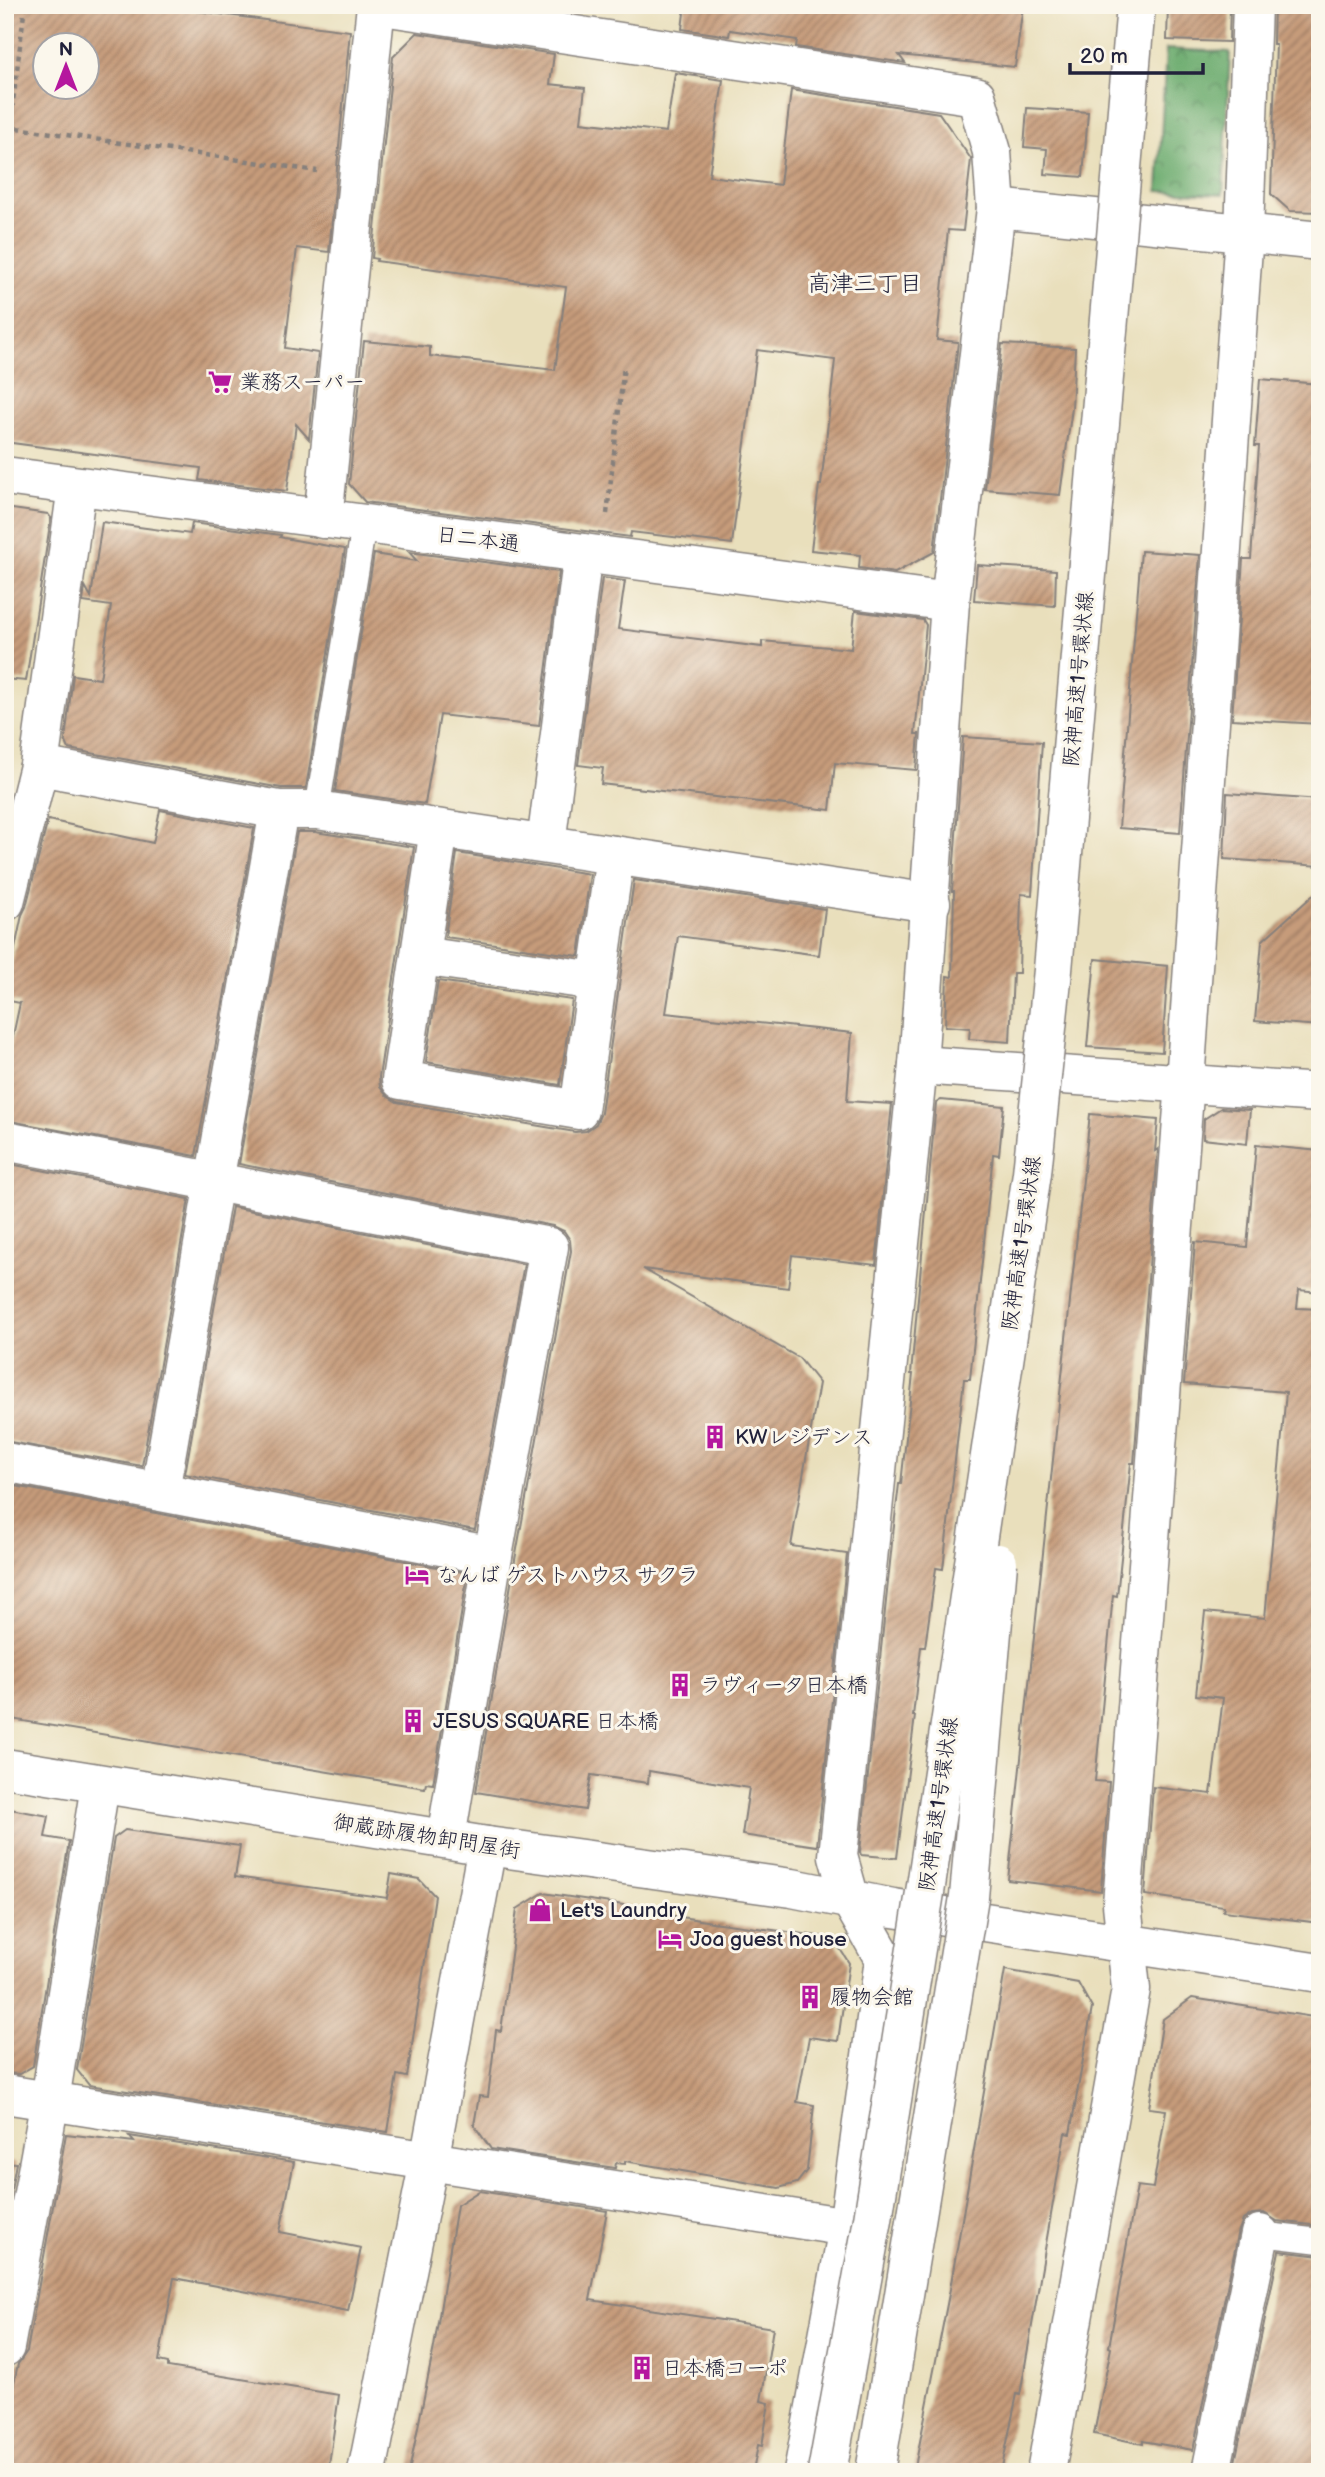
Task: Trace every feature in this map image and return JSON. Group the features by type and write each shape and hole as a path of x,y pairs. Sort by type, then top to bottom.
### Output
{"main road":[{"path":"323,519 376,5 976,96 992,152 996,208 950,602 918,1065 838,1856 850,1899 884,1959 848,2227 803,2472"},
{"path":"1111,218 1126,5"},
{"name":"阪神高速1号環状線","path":"827,2472 873,2219 926,1886 1032,1173 1055,957 1136,5"},
{"path":"1046,2472 1130,1989 1122,1904 1185,1082 1244,233 1252,5"},
{"path":"996,208 1320,241"},
{"name":"日二本通","path":"5,476 950,602"},
{"path":"5,902 39,766 77,486"},
{"path":"546,844 593,554"},
{"path":"39,766 279,810 317,810 931,904"},
{"path":"160,1491 279,810"},
{"path":"439,829 401,1080 579,1110 615,855"},
{"path":"421,956 596,981"},
{"path":"918,1065 1320,1093"},
{"path":"5,1141 550,1247 493,1556 446,1838"},
{"path":"875,2472 970,1897 1032,1173"},
{"path":"5,1462 493,1556"},
{"name":"御蔵跡履物卸問屋街","path":"5,1768 488,1846 792,1888 893,1908 1320,1973"},
{"path":"5,2347 50,2100 100,1785"},
{"path":"367,2472 488,1846"},
{"path":"5,2094 848,2227"},
{"path":"1211,2472 1260,2234"}],"lane":[{"path":"317,810 364,525"},
{"path":"1260,2234 1320,2241"}],"path":[{"path":"24,5 10,127 359,177"},
{"path":"593,554 624,366"}],"green space":[{"path":"1166,49 1230,52 1223,194 1158,191"}],"building":[{"path":"5,5 174,5 174,8 350,31 329,252 297,248 285,348 318,353 309,439 296,424 287,491 199,480 201,468 5,442"},
{"path":"685,5 1023,5 1015,67 899,55 905,63 796,47 797,40 730,30 729,36 682,29"},
{"path":"1168,5 1230,5 1229,42 1167,40"},
{"path":"1274,5 1320,5 1320,212 1290,211 1271,194 1276,44 1273,44"},
{"path":"417,33 554,54 550,84 585,88 581,122 666,132 675,73 723,80 709,176 780,185 791,90 939,113 971,159 963,231 948,230 937,340 958,342 934,552 895,573 859,568 860,555 811,550 835,360 757,350 732,544 631,532 630,537 365,502 349,484 364,341 430,347 430,356 555,370 566,287 376,261 377,259 372,258 393,57"},
{"path":"1027,108 1088,112 1083,177 1045,174 1047,149 1024,147"},
{"path":"1002,344 1075,348 1072,408 1060,495 985,489"},
{"path":"1260,379 1320,384 1320,724 1232,719 1243,559 1251,559 1259,446 1255,446"},
{"path":"5,508 48,514 51,518 26,681 5,679"},
{"path":"102,522 190,534 192,523 281,535 280,537 284,538 345,549 306,788 281,788 69,749 65,740 73,675 100,679 111,606 83,602 85,586 91,597"},
{"path":"1141,551 1200,555 1180,833 1119,828"},
{"path":"409,552 559,572 539,726 440,715 425,804 335,791 374,554 417,561"},
{"path":"977,565 1056,570 1055,606 974,600"},
{"path":"602,578 625,581 618,629 762,647 762,641 851,649 855,611 923,620 926,625 915,734 919,734 916,770 835,763 830,810 601,784 603,768 578,765"},
{"path":"963,737 1042,742 1032,895 1021,894 1019,973 1013,973 1010,1042 969,1039 970,1028 945,1026 947,976 952,977 952,891"},
{"path":"1227,793 1320,800 1320,866 1224,859"},
{"path":"160,810 254,828 196,1156 5,1120 5,1073 20,1003 5,1000 5,996 22,915 48,820 153,843"},
{"path":"297,832 315,832 414,847 379,1077 380,1087 387,1096 397,1102 575,1132 586,1131 596,1124 601,1113 634,880 825,909 819,955 678,936 666,1013 852,1033 847,1101 892,1104 876,1265 792,1255 788,1288 643,1269 799,1358 819,1383 791,1546 847,1554 817,1846 742,1835 749,1788 649,1771 648,1783 591,1775 585,1810 476,1792 571,1251 570,1240 564,1231 553,1226 239,1164"},
{"path":"457,853 590,874 579,956 445,937"},
{"path":"1320,889 1320,1026 1255,1021 1262,941"},
{"path":"1095,959 1168,966 1162,1052 1087,1047"},
{"path":"438,981 572,1000 560,1085 426,1062"},
{"path":"941,1100 1004,1106 999,1155 993,1154 970,1379 964,1379 943,1569 936,1568 925,1647 921,1647 897,1858 861,1855 860,1852 892,1543 913,1374 936,1103"},
{"path":"1221,1108 1250,1110 1247,1144 1203,1139 1204,1119"},
{"path":"1090,1114 1158,1120 1134,1463 1131,1463 1117,1596 1113,1595 1095,1781 1109,1782 1101,1891 1008,1880"},
{"path":"1256,1145 1320,1151 1316,1209 1320,1209 1320,1292 1299,1290 1297,1308 1320,1309 1320,1923 1223,1911 1224,1906 1145,1895 1153,1787 1211,1794 1223,1698 1196,1695 1205,1612 1265,1618 1286,1392 1184,1384 1195,1242 1247,1247"},
{"path":"5,1163 189,1199 142,1466 5,1441"},
{"path":"232,1207 524,1264 475,1530 185,1474"},
{"path":"5,1484 468,1573 433,1784 426,1783 425,1788 5,1718"},
{"path":"10,1809 49,1816 45,1837 69,1841 33,2066 19,2074 5,2073 5,1835"},
{"path":"125,1830 240,1846 235,1877 387,1898 391,1874 419,1879 435,1896 407,2077 397,2075 388,2132 89,2085 77,2070 114,1838"},
{"path":"543,1893 644,1908 643,1911 712,1922 833,1938 849,1963 838,2041 809,2037 797,2102 814,2105 807,2170 797,2183 779,2188 625,2161 625,2164 616,2163 615,2168 491,2149 474,2125 479,2096 488,2097 496,2030 501,2031 517,1909"},
{"path":"1005,1970 1078,1983 1092,2008 1070,2134 1065,2133 1020,2395 1017,2394 1001,2472 914,2472 950,2289"},
{"path":"1192,1998 1320,2018 1320,2226 1277,2221 1264,2213 1252,2214 1243,2220 1193,2450 1094,2434 1137,2186 1153,2188 1166,2110 1149,2108 1163,2019"},
{"path":"66,2134 134,2142 129,2136 294,2162 280,2232 361,2248 348,2311 174,2278 159,2361 168,2363 168,2367 339,2395 328,2472 5,2472 5,2430 10,2401 18,2364 27,2351"},
{"path":"5,2162 16,2163 6,2217 5,2217"},
{"path":"479,2191 607,2211 590,2300 773,2328 761,2401 769,2403 762,2446 758,2445 753,2472 409,2472 434,2347 457,2205"},
{"path":"1279,2251 1320,2256 1320,2472 1237,2472 1238,2463 1235,2462"}],"place":[{"name":"業務スーパー","path":"220,382"},
{"name":"KWレジデンス","path":"715,1437"},
{"name":"なんば ゲストハウス サクラ","path":"417,1575"},
{"name":"ラヴィータ日本橋","path":"680,1685"},
{"name":"JESUS SQUARE 日本橋","path":"413,1721"},
{"name":"Let's Laundry","path":"540,1910"},
{"name":"Joa guest house","path":"670,1939"},
{"name":"履物会館","path":"810,1997"},
{"name":"日本橋コーポ","path":"642,2368"}],"district":[{"name":"高津三丁目","path":"865,283"}]}
